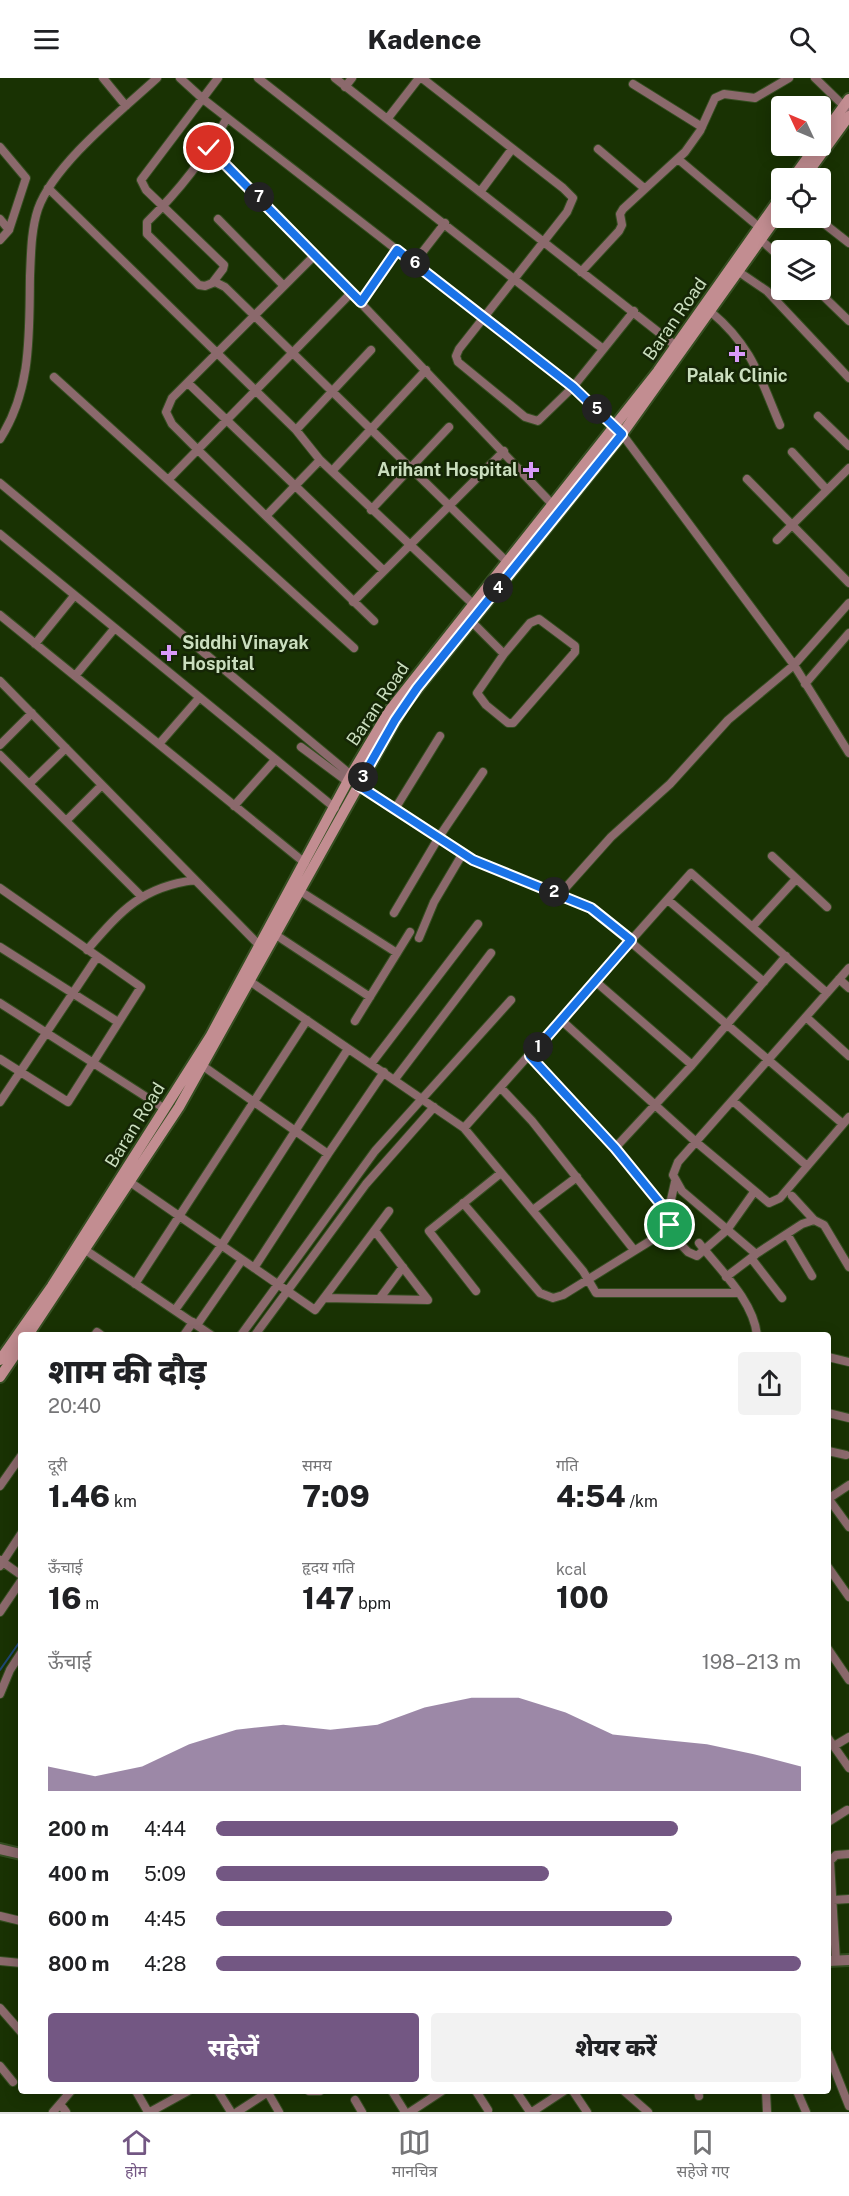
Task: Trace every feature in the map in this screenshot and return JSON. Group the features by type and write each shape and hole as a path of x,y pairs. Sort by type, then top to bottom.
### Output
{"main road":[{"path":"831,127 848,108"},
{"path":"810,168 848,108"},
{"name":"Baran Road","path":"20,1332 130,1182 203,1066 300,891 353,780 405,689 553,505 619,430 771,210"},
{"name":"Baran Road","path":"30,1332 210,1037 335,808 353,780 403,706 711,312 771,226"},
{"name":"Baran Road","path":"0,1360 18,1335"},
{"path":"0,1377 18,1350"}],"street":[{"path":"103,78 126,106"},
{"path":"0,439 17,407 27,370 32,234 38,210 48,188 72,160 156,78"},
{"path":"180,78 203,99 414,263 482,319 573,387 619,430 794,665 849,753"},
{"path":"218,78 143,175 142,185 164,206 224,265 224,269 213,282 205,286 199,285 147,234 146,224 164,206 209,148 227,118"},
{"path":"258,78 603,349"},
{"path":"335,78 676,346"},
{"path":"345,87 352,78"},
{"path":"388,118 420,78 573,198 567,212 459,349 456,360 525,417 532,421 542,419 573,387 634,311"},
{"path":"581,272 619,231 621,211 678,159 702,127 717,96 724,94 755,98 789,78"},
{"path":"815,78 848,108"},
{"path":"633,84 702,127"},
{"path":"0,147 26,178 9,230 0,240"},
{"path":"209,148 352,292 553,505"},
{"path":"480,192 512,149"},
{"path":"598,149 644,188"},
{"path":"678,159 759,227"},
{"path":"48,188 255,389 296,430 320,460 333,470 371,510 473,604"},
{"path":"0,219 9,230"},
{"path":"218,219 284,286"},
{"path":"414,263 445,223"},
{"path":"830,228 849,243"},
{"path":"761,240 771,249"},
{"path":"361,302 397,250"},
{"path":"315,255 188,383 170,402 166,412 172,424 374,621"},
{"path":"739,272 767,291 849,378"},
{"path":"213,282 218,282 225,287 290,353 508,563"},
{"path":"168,480 352,292"},
{"path":"827,300 849,321"},
{"path":"711,312 736,334 748,351 780,425"},
{"path":"296,430 371,350"},
{"path":"333,470 426,370"},
{"path":"54,377 354,648"},
{"path":"188,383 297,485 384,571"},
{"path":"818,416 849,446"},
{"path":"371,510 408,467 448,427"},
{"path":"353,602 504,452"},
{"path":"792,452 827,490"},
{"path":"266,516 320,460"},
{"path":"777,540 849,468"},
{"path":"747,479 849,583"},
{"path":"0,483 353,780"},
{"path":"0,534 335,808"},
{"path":"35,644 74,596"},
{"path":"560,894 611,837 670,784 728,720 794,665 849,603"},
{"path":"0,615 305,863"},
{"path":"539,620 574,646 575,652 513,723 508,723 486,705 477,693 504,654 530,623 539,620"},
{"path":"471,621 504,654"},
{"path":"75,676 114,629"},
{"path":"805,684 849,635"},
{"path":"0,681 259,945"},
{"path":"159,744 199,698"},
{"path":"0,745 32,713"},
{"path":"396,809 440,736"},
{"path":"301,747 463,853 515,879 560,894 591,908 843,1124"},
{"path":"29,784 66,748"},
{"path":"0,755 141,896"},
{"path":"234,806 275,760"},
{"path":"394,913 439,837 483,772"},
{"path":"66,821 102,784"},
{"path":"419,938 434,902 463,853"},
{"path":"772,856 827,907"},
{"path":"464,1128 691,873 827,993"},
{"path":"87,950 123,909 141,896 171,884 195,879"},
{"path":"753,926 796,879"},
{"path":"300,891 397,953"},
{"path":"0,1059 68,1102 141,987 1,892"},
{"path":"668,900 764,982"},
{"path":"371,1064 478,924"},
{"path":"355,1021 410,932"},
{"path":"276,935 370,997"},
{"path":"0,947 118,1022"},
{"path":"395,1079 491,953"},
{"path":"615,1148 656,1106 786,956"},
{"path":"0,1102 97,957"},
{"path":"463,1203 540,1293 557,1297 587,1279 667,1230 670,1222 668,1213 675,1182 673,1175 675,1167 849,968"},
{"path":"839,979 849,988"},
{"path":"595,981 692,1065"},
{"path":"251,982 464,1128 533,1210 587,1279 594,1292 602,1295 739,1293"},
{"path":"243,1332 375,1151 511,1000"},
{"path":"0,1003 47,1031 165,1109"},
{"path":"806,1017 849,1056"},
{"path":"135,1284 177,1216 256,1101 307,1020"},
{"path":"561,1020 696,1142 767,1202 774,1202 849,1117"},
{"path":"175,1310 221,1246 348,1049"},
{"path":"530,1056 615,1148 668,1213"},
{"path":"203,1066 256,1101 328,1154"},
{"path":"254,1268 384,1072"},
{"path":"501,1088 532,1121 634,1250"},
{"path":"733,1101 807,1166"},
{"path":"257,1332 286,1289 366,1184 434,1107"},
{"path":"476,1291 429,1231 501,1173"},
{"path":"533,1210 577,1177"},
{"path":"130,1182 315,1310 389,1211"},
{"path":"675,1182 754,1256 782,1298"},
{"path":"667,1230 688,1252 697,1256 702,1247 727,1230 754,1192"},
{"path":"792,1196 814,1220 824,1225 849,1267"},
{"path":"726,1277 787,1234 814,1220"},
{"path":"324,1298 429,1299 375,1231"},
{"path":"787,1234 812,1276"},
{"path":"702,1247 739,1293 754,1320 756,1332"},
{"path":"82,1248 207,1332"},
{"path":"187,1332 242,1260"},
{"path":"380,1298 403,1267"},
{"path":"831,1358 849,1362"},
{"path":"831,1414 849,1418"},
{"path":"831,1452 846,1455"},
{"path":"0,1486 18,1460"},
{"path":"831,1497 849,1485"},
{"path":"831,1503 849,1527"},
{"path":"18,1538 1,1563 18,1573"},
{"path":"831,1571 849,1598"},
{"path":"0,1612 18,1585"},
{"path":"831,1653 849,1680"},
{"path":"0,1694 18,1657"},
{"path":"13,1664 18,1668"},
{"path":"834,1746 849,1737"},
{"path":"831,1742 849,1768"},
{"path":"831,1820 847,1810"},
{"path":"0,1850 18,1853"},
{"path":"831,1860 836,1855 849,1854"},
{"path":"831,1874 832,1961 849,1960"},
{"path":"833,1900 849,1899"},
{"path":"0,1916 18,1920"},
{"path":"0,1961 18,1963"},
{"path":"0,2008 18,2028"},
{"path":"831,2061 849,2106"},
{"path":"0,2066 13,2082"},
{"path":"138,2094 149,2112 182,2094"},
{"path":"220,2094 231,2112"},
{"path":"237,2112 264,2094"},
{"path":"268,2094 279,2112"},
{"path":"394,2094 405,2112"},
{"path":"410,2112 437,2094"},
{"path":"478,2094 488,2110"},
{"path":"518,2094 531,2112 559,2094"},
{"path":"575,2094 587,2112"},
{"path":"627,2094 648,2112"},
{"path":"766,2094 767,2112"},
{"path":"798,2094 806,2112"},
{"path":"53,2112 64,2096"},
{"path":"64,2096 66,2112"},
{"path":"355,2100 362,2112"}],"waterway":[{"path":"0,1670 18,1644"}],"place":[{"name":"Palak Clinic","path":"737,354"},
{"name":"Arihant Hospital","path":"531,470"},
{"name":"Siddhi Vinayak Hospital","path":"169,653"}],"route":[{"path":"209,148 361,302 397,250 482,319 573,387 622,434 403,706 358,785 473,860 591,908 631,940 530,1056 568,1094 615,1148 668,1213 670,1225"}]}
